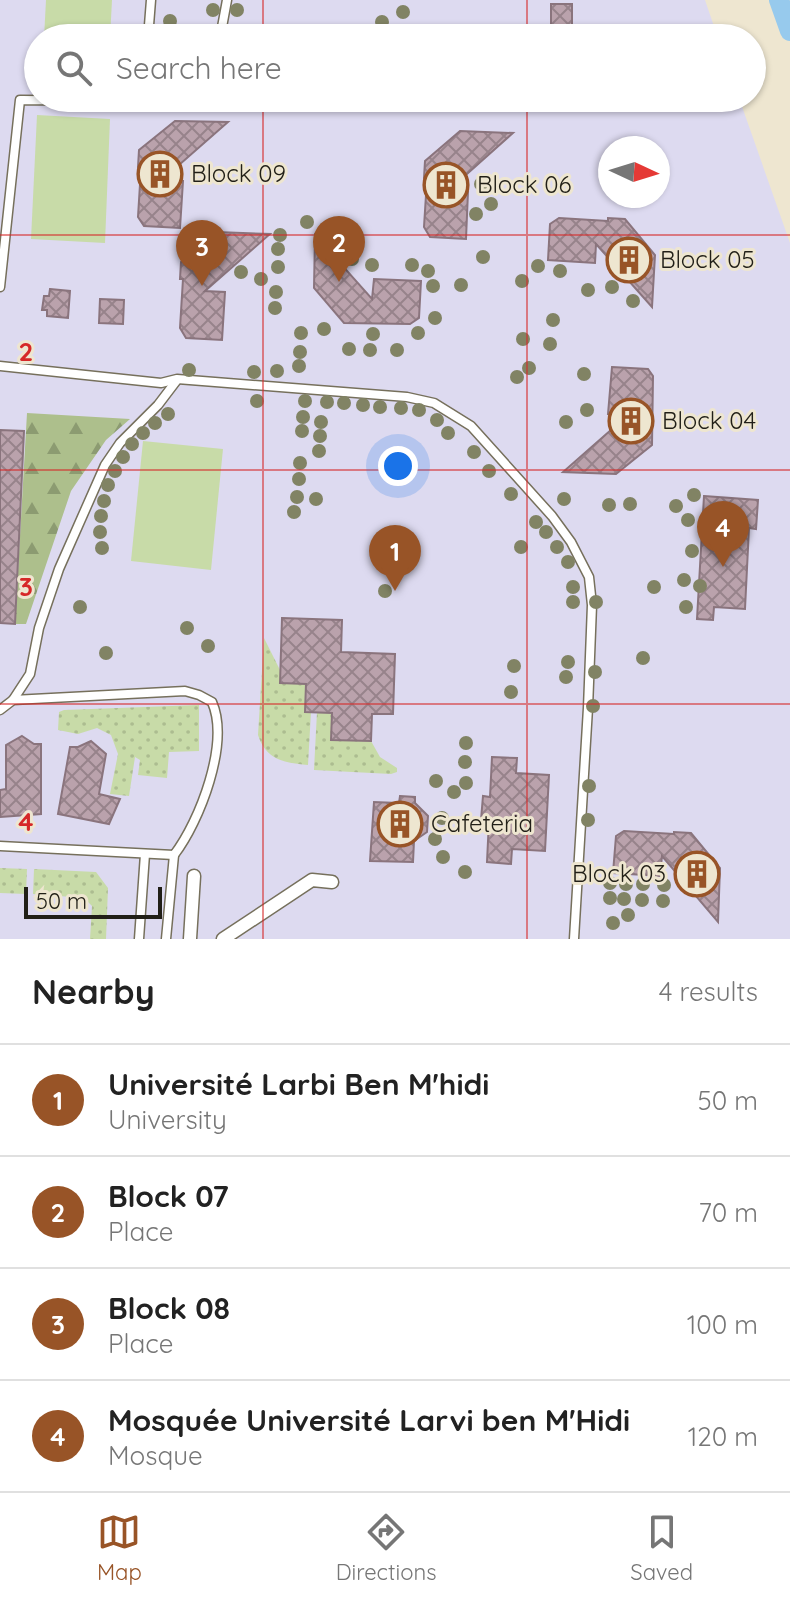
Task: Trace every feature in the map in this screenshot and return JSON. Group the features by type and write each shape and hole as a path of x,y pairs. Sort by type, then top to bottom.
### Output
{"street":[{"path":"190,939 194,876"},
{"path":"223,939 312,880 332,882"}],"lane":[{"path":"149,24 151,0"},
{"path":"223,24 227,0"},
{"path":"0,287 20,100 24,100"},
{"path":"0,366 161,383 177,379 407,397 434,403 471,426 562,529 584,565 591,585 574,939"},
{"path":"0,711 13,700 30,674 39,628 59,569 105,465 120,443 158,405 177,379"},
{"path":"13,700 185,691 212,702 217,722 211,773 187,836 174,855 166,939"},
{"path":"0,846 174,855"},
{"path":"139,939 145,854"}],"shaded area":[{"path":"0,0 705,0 713,24 24,24 24,112 744,112 790,243 790,939 0,939"}],"green space":[{"path":"46,0 112,0 111,24 45,24"},
{"path":"37,115 110,119 105,243 31,239"},
{"path":"27,413 130,419 106,440 71,491 26,624 15,624"},
{"path":"143,441 223,449 211,570 131,561"},
{"path":"264,638 281,672 306,684 305,711 311,712 308,765 277,759 266,750 258,735"},
{"path":"199,705 199,751 169,752 167,778 138,775 140,760 135,757 129,796 110,794 118,754 111,735 97,728 78,734 58,730 59,712 64,710"},
{"path":"317,712 332,713 332,740 371,741 380,757 397,768 397,772 314,770"},
{"path":"0,868 27,869 26,894 0,893"},
{"path":"34,869 96,872 108,888 106,939 90,939 92,906 84,898 33,894"}],"building":[{"path":"551,4 572,4 572,24 551,24"},
{"name":"Block 09","path":"175,121 228,122 163,179 183,181 180,228 144,226 138,217 139,150"},
{"name":"Block 06","path":"460,131 513,133 449,190 468,192 466,239 430,237 424,227 425,161"},
{"name":"Block 05","path":"559,218 625,219 655,255 652,307 596,244 595,263 548,260 550,224"},
{"path":"216,232 270,234 205,291 225,292 222,340 186,338 180,328 181,262"},
{"path":"315,235 372,299 374,279 421,281 419,318 410,324 344,323 314,288"},
{"path":"50,289 70,291 68,318 47,316 47,310 42,310 44,296 49,296"},
{"path":"100,299 124,300 123,324 99,323"},
{"name":"Block 04","path":"612,367 648,369 653,376 652,445 616,474 563,472 628,415 608,414"},
{"path":"0,430 24,431 15,624 0,623"},
{"path":"704,496 758,500 756,529 749,528 745,609 714,607 713,620 697,619"},
{"path":"282,618 342,620 341,652 395,654 393,714 372,714 371,741 331,740 332,713 305,712 306,684 280,683"},
{"path":"22,736 34,744 41,744 41,814 0,817 0,790 6,789 6,745"},
{"path":"91,741 106,754 99,794 120,799 109,824 58,814 70,747"},
{"path":"492,757 517,758 516,773 549,775 545,851 512,849 511,864 487,862 489,820 481,820 483,796 490,797"},
{"name":"Cafeteria","path":"400,796 415,797 415,803 428,816 427,832 414,841 413,862 370,861 374,802 399,803"},
{"name":"Block 03","path":"624,831 691,833 720,868 718,922 662,856 660,876 613,873 616,836"}],"waterway":[{"path":"779,0 790,31"}],"place":[{"name":"Block 09","path":"160,174"},
{"name":"Block 06","path":"446,185"},
{"name":"Block 05","path":"629,260"},
{"name":"Block 07","path":"339,282"},
{"name":"Block 08","path":"202,286"},
{"name":"Block 04","path":"631,421"},
{"name":"Mosquée Université Larvi ben M'Hidi","path":"723,567"},
{"name":"Université Larbi Ben M'hidi","path":"395,591"},
{"name":"Cafeteria","path":"400,824"},
{"name":"Block 03","path":"697,874"}]}
